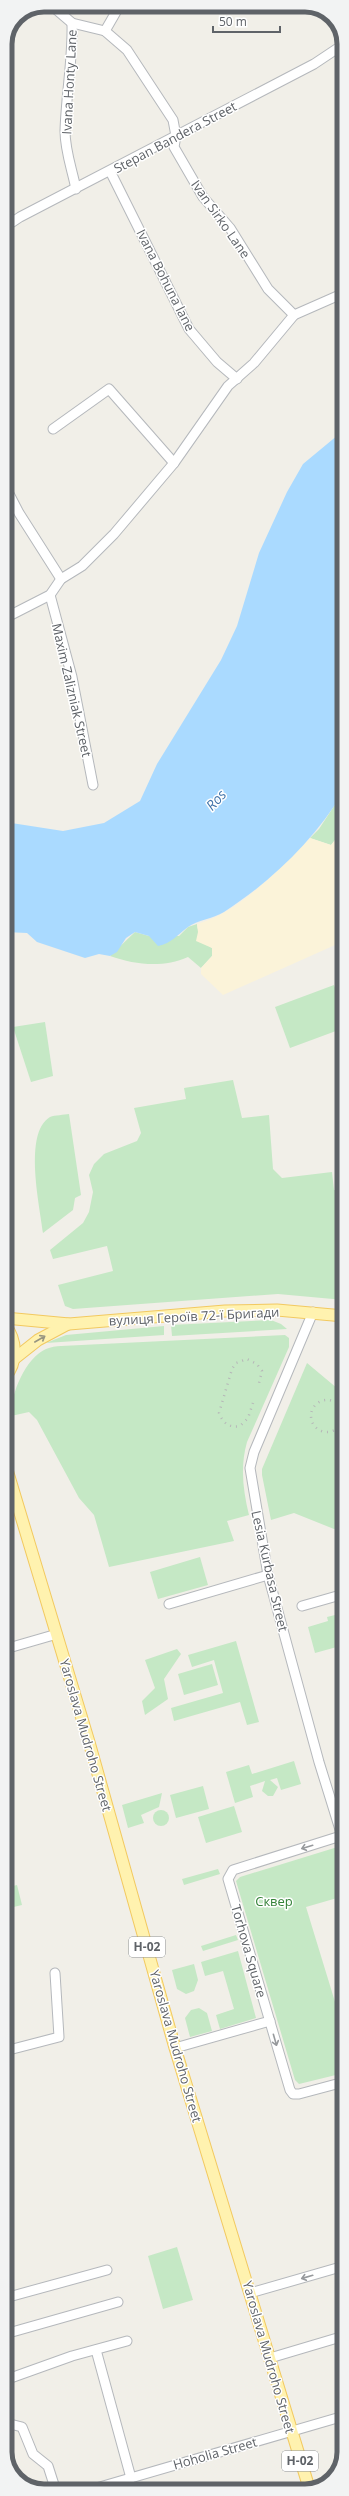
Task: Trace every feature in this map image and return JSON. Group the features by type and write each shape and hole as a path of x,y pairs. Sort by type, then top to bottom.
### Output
{"main road":[{"name":"вулиця Героїв 72-ї Бригади","path":"12,1319 69,1324 225,1311 314,1312 337,1315"},
{"name":"вулиця Героїв 72-ї Бригади","path":"14,1359 38,1340 69,1324"},
{"path":"12,1337 14,1359 12,1364"},
{"name":"Yaroslava Mudroho Street","path":"12,1486 57,1634 175,2048 308,2484"}],"street":[{"name":"Ivana Honty Lane","path":"59,12 72,23 106,31"},
{"path":"106,31 116,12"},
{"name":"Ivana Honty Lane","path":"72,23 73,49 65,132 68,158 76,188"},
{"name":"Ivan Sirko Lane","path":"106,31 127,50 143,72 173,120 176,136 174,147 203,197 230,228 268,290 294,315"},
{"name":"Stepan Bandera Street","path":"12,222 314,64 337,49"},
{"name":"Ivana Bohuna lane","path":"110,171 189,329 217,362 237,378"},
{"path":"12,614 50,595 61,579 82,566 114,534 174,463 218,399 276,339 294,315 337,296"},
{"path":"53,429 109,389 174,463"},
{"path":"12,500 61,579"},
{"name":"Maxim Zalizniak Street","path":"50,595 72,677 93,784"},
{"name":"Lesia Kurbasa Street","path":"314,1312 254,1452 250,1468 268,1575 320,1767 337,1817"},
{"path":"169,1604 268,1575"},
{"path":"302,1606 337,1596"},
{"path":"12,1647 57,1634"},
{"name":"Torhova Square","path":"337,1837 234,1870 229,1874 228,1879 290,2090 293,2094 337,2084"},
{"path":"12,2049 59,2037 55,1973"},
{"path":"175,2048 270,2022"},
{"path":"250,2293 337,2268"},
{"path":"12,2296 107,2270"},
{"path":"12,2332 118,2302"},
{"path":"270,2358 337,2338"},
{"path":"12,2377 72,2356 127,2341"},
{"path":"96,2350 131,2478"},
{"name":"Hoholia Street","path":"123,2484 131,2478 337,2418"},
{"path":"12,2424 22,2427 33,2454 48,2466 54,2484"}],"green space":[{"path":"337,802 337,838 331,845 310,838 319,829"},
{"path":"197,924 201,938 212,948 212,956 201,968 188,957 169,963 149,964 130,962 110,956 135,932 149,936 179,936 188,927"},
{"path":"334,985 337,993 337,1031 290,1048 275,1007"},
{"path":"45,1022 53,1076 31,1082 13,1027"},
{"path":"233,1080 242,1118 269,1115 273,1169 282,1178 332,1172 334,1190 337,1190 337,1299 278,1294 73,1309 65,1306 58,1285 113,1271 107,1246 53,1259 50,1250 83,1223 89,1212 93,1192 89,1175 94,1164 104,1154 137,1141 141,1133 134,1108 186,1099 184,1088"},
{"path":"69,1114 81,1195 75,1198 73,1210 43,1233 35,1171 37,1138 42,1125 50,1117"},
{"path":"271,1320 281,1324 287,1329 172,1336 171,1325"},
{"path":"164,1326 164,1335 46,1343 66,1335"},
{"path":"285,1335 289,1338 289,1347 247,1442 243,1478 249,1515 227,1521 234,1541 109,1567 94,1515 79,1498 37,1420 29,1412 12,1416 13,1398 25,1369 38,1354 46,1349 57,1346"},
{"path":"307,1363 337,1388 337,1528 334,1529 294,1513 271,1520 262,1469"},
{"path":"200,1557 208,1585 158,1599 150,1572"},
{"path":"337,1614 337,1647 315,1653 308,1627 328,1621 327,1617"},
{"path":"236,1641 259,1722 247,1725 240,1702 174,1721 171,1708 223,1693 214,1660 192,1667 188,1655"},
{"path":"177,1649 181,1654 164,1679 168,1699 145,1715 142,1701 155,1688 145,1660"},
{"path":"212,1664 218,1685 184,1695 178,1674"},
{"path":"294,1761 301,1784 281,1790 277,1778 270,1780 278,1787 273,1796 268,1796 262,1791 265,1781 250,1786 253,1797 235,1803 226,1772 249,1765 252,1774"},
{"path":"203,1786 209,1809 176,1818 170,1795"},
{"path":"162,1793 159,1807 141,1815 144,1823 128,1828 122,1805"},
{"path":"234,1806 242,1832 206,1843 198,1817"},
{"path":"161,1810 167,1812 169,1818 167,1824 161,1826 155,1824 153,1818 155,1812"},
{"name":"Сквер","path":"337,1847 337,1898 306,1907 337,2008 337,2075 299,2084 295,2080 236,1881 240,1877"},
{"path":"218,1869 220,1874 184,1885 182,1879"},
{"path":"17,1885 22,1905 12,1907 12,1886"},
{"path":"236,1935 238,1940 203,1951 201,1946"},
{"path":"238,1951 256,2018 220,2029 216,2015 234,2009 223,1971 205,1976 201,1962"},
{"path":"194,1964 198,1980 194,1991 186,1994 177,1989 172,1970"},
{"path":"199,2008 207,2013 212,2031 190,2037 185,2018 191,2010"},
{"path":"177,2247 193,2300 163,2309 148,2256"}],"sand":[{"path":"310,838 331,845 337,838 337,944 223,995 201,974 201,968 212,956 212,948 196,941 198,932 197,924 213,918 243,900 258,888"}],"water":[{"name":"Ros","path":"337,436 337,802 306,843 259,887 224,912 188,927 171,941 163,945 158,946 149,936 135,932 126,938 117,952 110,956 99,954 85,958 37,942 27,933 12,932 12,823 63,831 104,823 140,801 157,764 221,660 237,626 259,553 287,492 303,464"}],"railway":[{"path":"253,1403 248,1418 240,1426 227,1424 222,1420 219,1413 232,1369 236,1363 247,1359 257,1364 262,1371 258,1387"},
{"path":"337,1404 330,1400 318,1402 313,1407 311,1413 313,1425 318,1430 330,1432 337,1428"}]}
